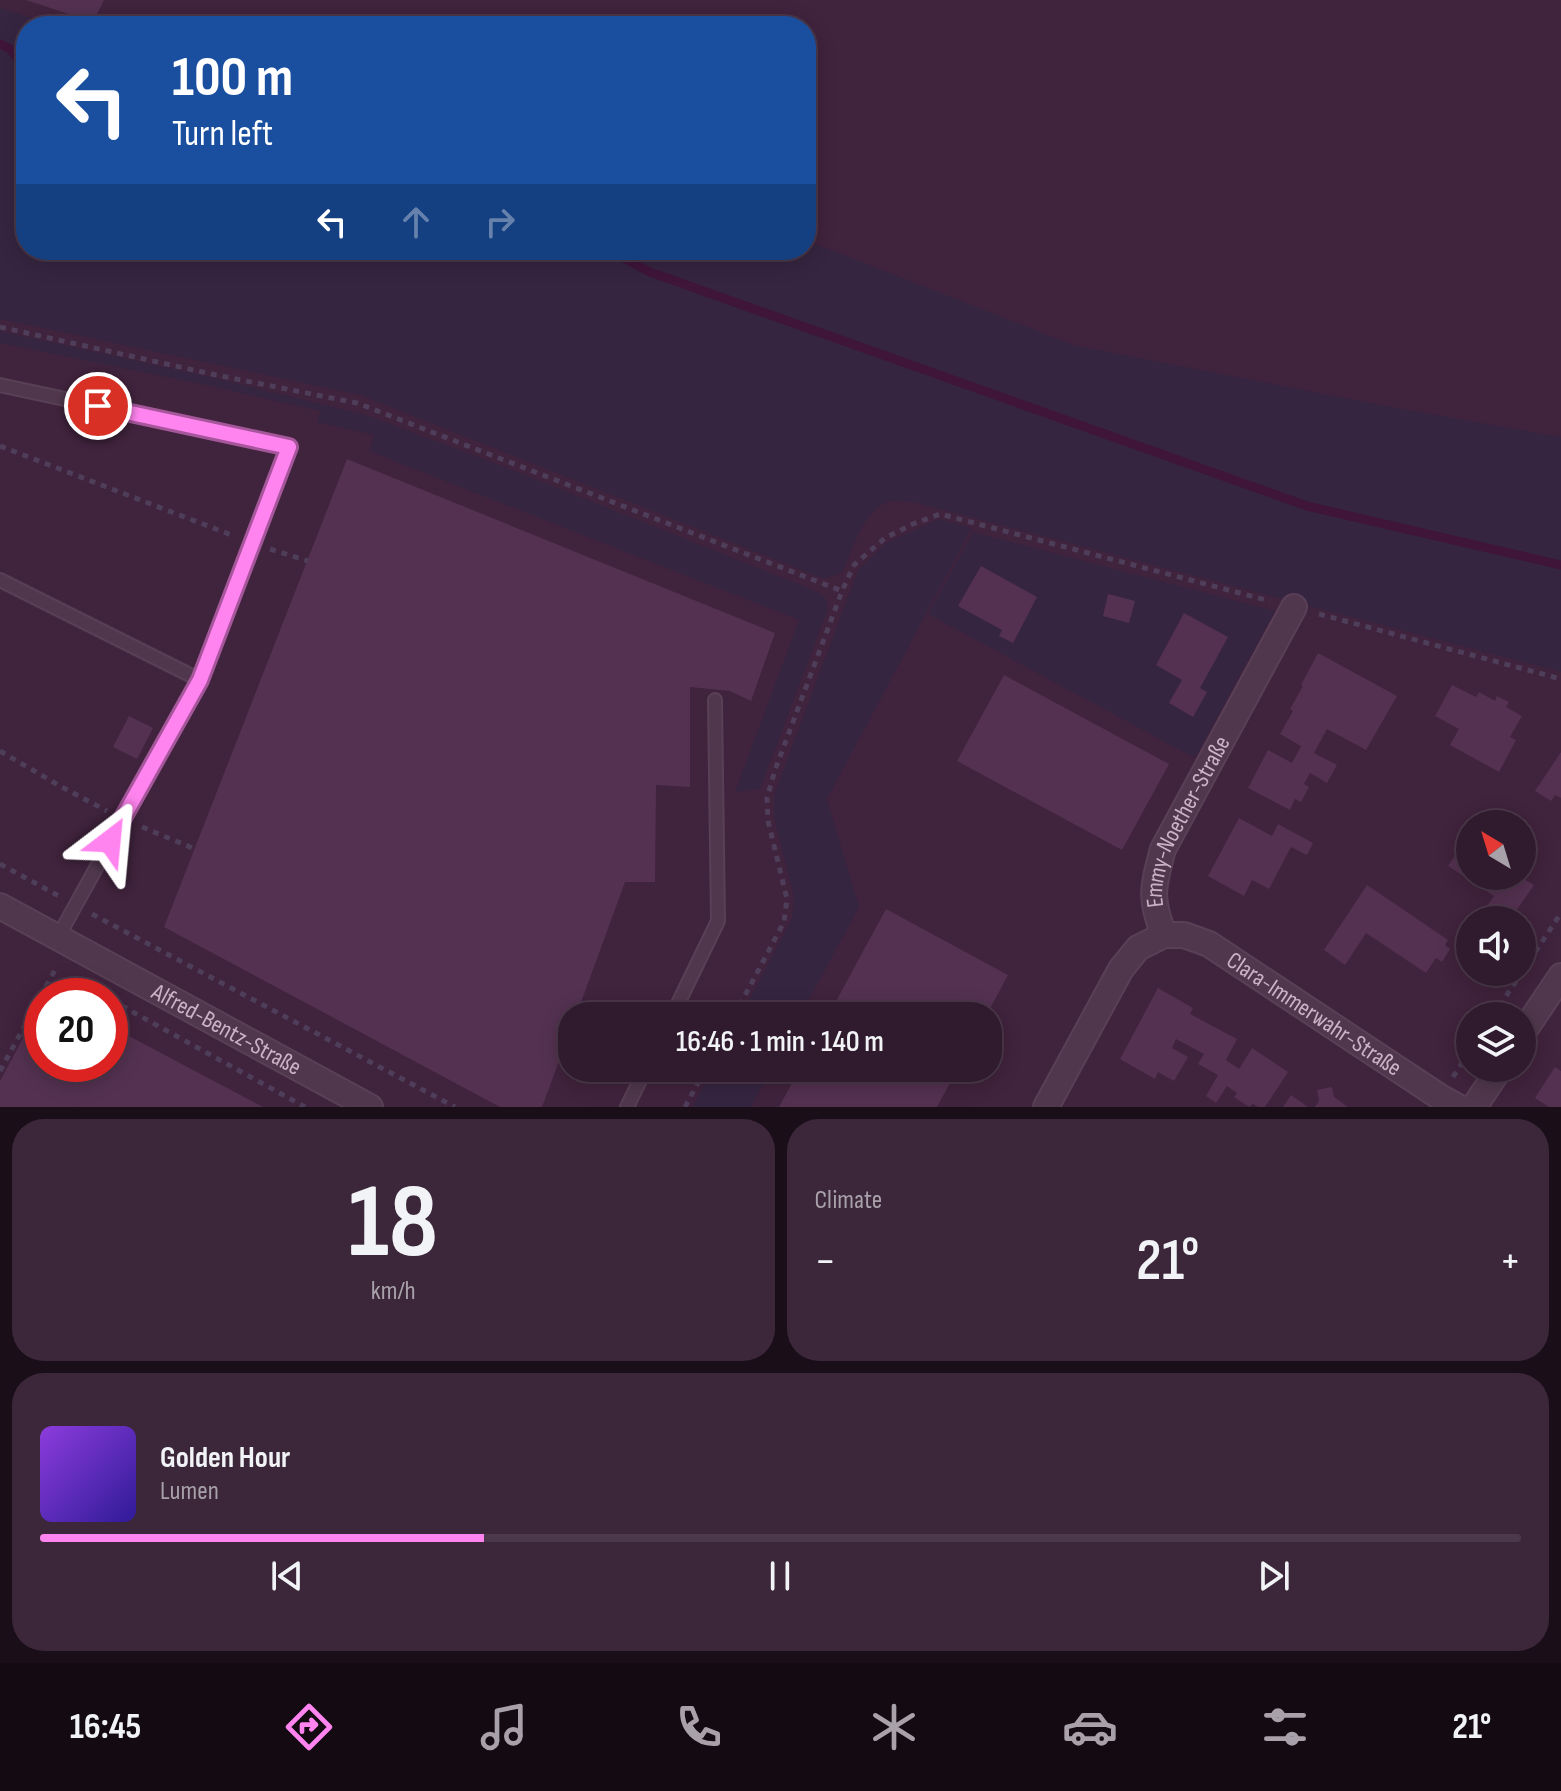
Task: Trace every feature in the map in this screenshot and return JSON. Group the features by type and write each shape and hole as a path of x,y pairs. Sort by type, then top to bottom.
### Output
{"street":[{"name":"Emmy-Noether-Straße","path":"1046,1107 1121,969 1138,948 1164,935 1156,915 1153,886 1163,849 1294,607"},
{"name":"Alfred-Bentz-Straße","path":"0,906 370,1107"},
{"name":"Clara-Immerwahr-Straße","path":"1164,935 1184,935 1209,944 1458,1107"},
{"path":"1536,1013 1561,976"},
{"path":"1474,1107 1491,1082"}],"lane":[{"path":"1,386 289,447 200,680 58,937"},
{"path":"0,580 200,680"},
{"path":"679,1002 718,921 715,700"},
{"path":"627,1107 639,1082"}],"path":[{"path":"0,327 357,403 842,591"},
{"path":"0,446 308,561"},
{"path":"741,1002 784,922 787,899 768,821 767,798 775,770 854,565 885,538 913,524 940,514 1561,679"},
{"path":"0,751 122,819 195,849"},
{"path":"0,864 455,1107"},
{"path":"1536,951 1561,913"},
{"path":"0,1071 55,970 67,976"},
{"path":"128,1010 305,1107"},
{"path":"685,1107 698,1082"}],"shaded area":[{"path":"0,8 26,16 16,16 16,260 816,260 816,244 1073,345 1561,437 1561,672 917,503 892,501 874,511 861,530 842,573 824,579 360,395 0,319"},
{"path":"0,331 366,415 500,465 818,593 826,599 828,609 760,789 735,792 799,620 369,451 374,435 317,422 320,411 0,343"},
{"path":"939,519 972,528 827,799 859,907 808,1002 748,1002 792,918 794,897 774,818 774,795 858,570 886,543"},
{"path":"973,532 1275,611 1195,758 928,614"},
{"path":"705,1082 764,1082 751,1107 692,1107"}],"building":[{"path":"26,0 104,0 96,16 75,16"},
{"path":"347,459 775,633 751,701 730,691 690,687 690,787 656,785 655,882 625,882 581,1002 558,1002 558,1064 542,1107 500,1107 164,927"},
{"path":"981,566 1037,597 1013,643 999,636 1002,630 958,606"},
{"path":"1108,594 1135,601 1129,623 1103,616"},
{"path":"1184,613 1228,637 1200,688 1207,692 1193,717 1169,703 1182,680 1156,665"},
{"path":"1318,653 1397,696 1366,750 1327,729 1314,753 1337,765 1327,783 1310,773 1304,784 1309,787 1301,802 1295,799 1290,810 1248,788 1268,750 1292,763 1301,746 1280,734"},
{"path":"1004,675 1169,764 1122,850 957,761"},
{"path":"1452,685 1476,697 1479,692 1495,701 1497,696 1509,702 1506,707 1522,716 1510,737 1516,740 1499,772 1450,745 1459,729 1435,716"},
{"path":"129,716 153,728 137,759 113,747"},
{"path":"1561,752 1561,798 1555,795 1551,801 1535,791"},
{"path":"1239,818 1272,836 1278,824 1313,843 1307,855 1291,847 1269,889 1252,880 1244,896 1208,876"},
{"path":"1456,854 1456,871 1448,866"},
{"path":"1367,885 1448,940 1445,945 1450,949 1442,962 1436,958 1426,973 1366,933 1345,965 1324,950"},
{"path":"1485,890 1531,890 1520,906 1487,906 1494,896"},
{"path":"886,909 1008,975 994,1002 836,1002"},
{"path":"1158,988 1193,1008 1190,1014 1237,1039 1226,1060 1239,1069 1252,1048 1288,1072 1265,1107 1253,1104 1249,1107 1234,1097 1237,1093 1227,1086 1216,1103 1206,1096 1218,1075 1198,1064 1204,1054 1176,1039 1172,1048 1188,1057 1174,1081 1158,1072 1155,1079 1120,1059"},
{"path":"24,1036 24,1082 128,1082 128,1036 263,1107 0,1107 0,1081"},
{"path":"1555,1067 1561,1071 1561,1107 1549,1107 1535,1098"},
{"path":"792,1082 950,1082 937,1107 779,1107"},
{"path":"1332,1087 1334,1097 1348,1107 1315,1107 1319,1101 1317,1090"},
{"path":"1291,1095 1308,1107 1283,1107"}],"waterway":[{"path":"0,44 16,56"},
{"path":"628,260 650,272 1307,506 1561,565"}],"route":[{"path":"98,406 289,447 200,680 110,841"}]}
